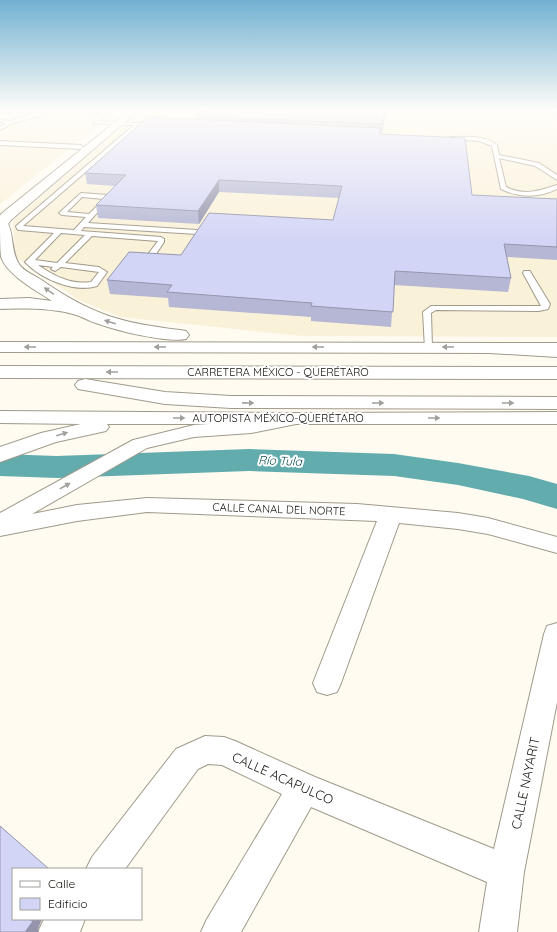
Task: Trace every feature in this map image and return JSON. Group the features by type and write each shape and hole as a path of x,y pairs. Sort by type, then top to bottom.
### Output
{"main road":[{"path":"0,220 73,154"},
{"path":"0,220 39,192 80,154"},
{"path":"0,220 7,238 7,257 16,269 82,312"},
{"path":"0,304 16,302 41,304 82,312 112,323 140,330 273,347"},
{"path":"0,346 557,348"},
{"path":"479,348 557,352"},
{"path":"513,373 557,367"},
{"name":"CARRETERA MÉXICO - QUERÉTARO","path":"0,372 557,373"},
{"name":"CARRETERA MÉXICO - QUERÉTARO","path":"0,384 557,384"},
{"path":"85,385 150,396 220,402"},
{"path":"31,417 119,406 220,402 557,403"},
{"name":"AUTOPISTA MÉXICO-QUERÉTARO","path":"0,416 158,418 557,418"},
{"path":"0,455 24,445 81,429 158,418"}],"street":[{"path":"0,523 140,444 194,431 251,427 297,418"},
{"name":"CALLE CANAL DEL NORTE","path":"0,528 77,513 147,505 391,514 458,521 488,526 557,545"},
{"path":"327,683 391,514"},
{"name":"CALLE NAYARIT","path":"498,932 506,872 557,634"},
{"name":"CALLE ACAPULCO","path":"105,868 187,759 205,750 224,751 304,788 506,872"},
{"path":"220,932 304,788"},
{"path":"57,932 66,920"}],"lane":[{"path":"103,154 19,226 19,228 161,239 161,242 147,261"},
{"path":"557,178 545,167 497,156 503,188 520,194 538,194 550,191 557,186"},
{"path":"50,193 58,193"},
{"path":"75,233 91,216 108,197 81,195 62,213 91,216"},
{"path":"82,225 197,232"},
{"path":"29,262 59,232"},
{"path":"48,276 90,234"},
{"path":"29,262 99,269 103,272 94,284 91,285 63,282 48,276 29,262"},
{"path":"428,347 428,312 434,308 539,309 545,307 546,304 527,273"}],"shaded area":[{"path":"0,154 63,154 0,204"},
{"path":"90,154 557,154 557,337 302,336 120,317 79,300 18,259 15,250 13,221"}],"building":[{"path":"106,154 467,154 472,195 557,199 557,247 504,244 511,278 395,271 393,312 311,306 312,303 167,292 172,285 107,280 129,252 181,255 209,213 333,220 342,186 219,180 198,211 96,205 126,175 85,173"},
{"path":"0,826 48,868 12,868 12,920 33,921 25,932 0,932"}],"waterway":[{"name":"Río Tula","path":"0,465 57,467 249,460 394,465 458,474 529,488 557,497"}]}
